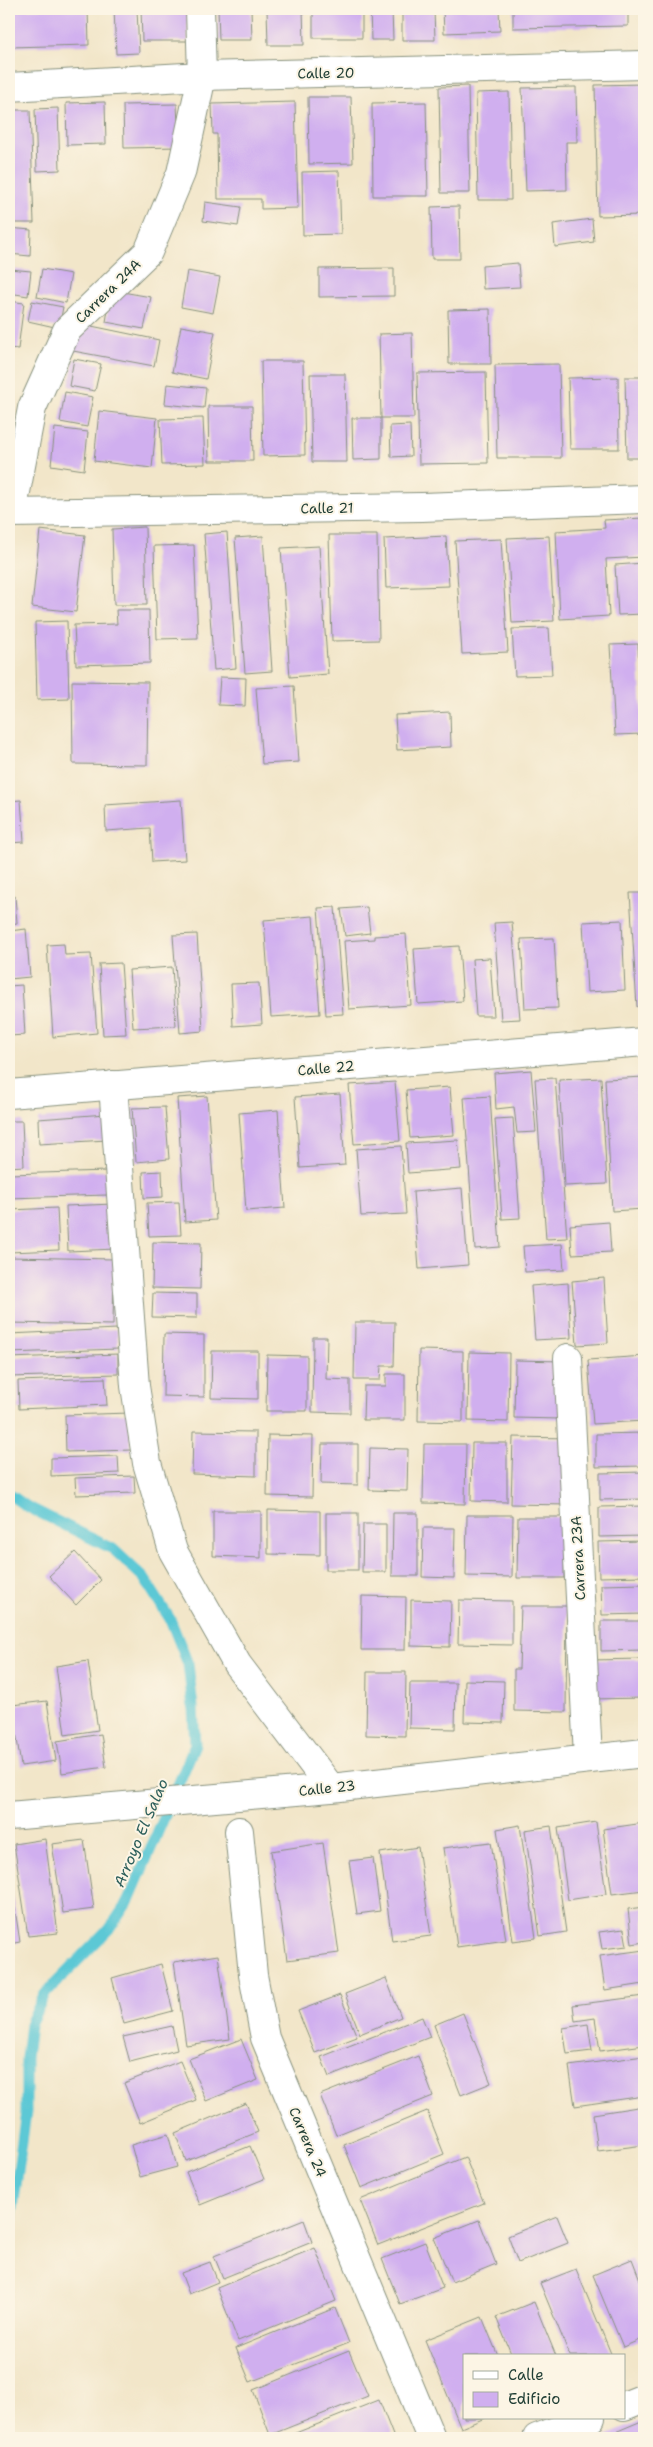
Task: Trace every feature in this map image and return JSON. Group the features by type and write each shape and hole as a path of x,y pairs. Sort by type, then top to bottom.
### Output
{"street":[{"name":"Carrera 24A","path":"11,513 32,408 68,330 148,252 181,173 202,76 200,9"},
{"name":"Calle 20","path":"9,88 202,76 644,65"},
{"name":"Calle 21","path":"11,513 422,507 644,499"},
{"name":"Calle 22","path":"9,1094 644,1042"},
{"path":"112,1085 135,1386 147,1463 173,1551 237,1664 331,1788"},
{"name":"Carrera 23A","path":"568,1358 588,1758"},
{"name":"Calle 23","path":"9,1816 292,1792 644,1753"},
{"name":"Carrera 24","path":"239,1831 253,1975 264,2038 431,2438"},
{"path":"626,2405 644,2398"},
{"path":"537,2438 586,2420"}],"building":[{"path":"9,9 88,9 89,45 9,47"},
{"path":"114,9 137,9 139,53 116,54"},
{"path":"141,9 187,9 188,41 142,41"},
{"path":"218,9 251,9 252,40 219,40"},
{"path":"267,9 303,9 304,45 268,45"},
{"path":"313,9 362,9 362,38 313,38"},
{"path":"370,9 392,9 393,40 371,40"},
{"path":"402,9 434,9 435,40 402,40"},
{"path":"443,9 499,9 500,31 444,33"},
{"path":"513,9 628,9 628,26 513,28"},
{"path":"644,84 644,215 598,216 595,85"},
{"path":"468,86 470,193 441,193 439,87"},
{"path":"576,87 577,142 566,142 567,190 526,191 522,88"},
{"path":"509,92 511,200 478,200 476,93"},
{"path":"308,97 351,97 353,163 309,164"},
{"path":"105,102 106,144 67,145 66,103"},
{"path":"295,102 298,208 261,209 261,199 218,199 217,134 213,134 212,104"},
{"path":"426,102 428,196 373,196 372,103"},
{"path":"177,104 179,147 124,148 123,105"},
{"path":"58,108 60,170 37,171 35,109"},
{"path":"9,110 30,110 34,223 9,223"},
{"path":"339,171 341,234 303,235 302,172"},
{"path":"205,202 241,207 238,226 203,221"},
{"path":"459,206 460,259 432,259 431,207"},
{"path":"592,219 594,242 555,247 553,224"},
{"path":"9,228 31,230 30,256 9,254"},
{"path":"518,263 520,287 483,289 482,266"},
{"path":"394,268 394,296 319,297 319,269"},
{"path":"9,269 31,271 28,296 9,293"},
{"path":"42,269 71,274 66,303 37,297"},
{"path":"187,271 220,277 213,313 181,307"},
{"path":"111,290 151,297 144,329 106,322"},
{"path":"9,301 24,303 18,349 9,348"},
{"path":"32,301 63,307 59,328 28,321"},
{"path":"490,309 491,364 449,364 448,310"},
{"path":"77,323 159,340 154,366 73,351"},
{"path":"181,326 215,332 206,379 172,372"},
{"path":"412,333 414,418 381,418 379,334"},
{"path":"74,359 101,364 95,391 69,386"},
{"path":"261,361 303,361 305,455 263,456"},
{"path":"559,364 561,458 497,458 495,365"},
{"path":"486,372 488,463 419,464 417,373"},
{"path":"310,374 345,374 347,462 312,462"},
{"path":"618,377 619,449 570,449 568,378"},
{"path":"625,377 644,377 644,458 627,458"},
{"path":"167,384 206,388 204,408 165,404"},
{"path":"65,392 93,397 87,427 60,422"},
{"path":"208,406 252,406 253,461 209,461"},
{"path":"99,411 157,418 152,468 94,461"},
{"path":"203,418 205,464 162,465 160,419"},
{"path":"352,418 381,418 381,459 353,460"},
{"path":"410,425 411,456 391,457 390,426"},
{"path":"55,428 88,432 84,470 51,465"},
{"path":"644,518 644,557 606,559 609,616 560,619 556,531 605,528 604,520"},
{"path":"145,527 147,605 114,605 112,529"},
{"path":"40,530 85,535 76,612 32,607"},
{"path":"227,532 236,668 214,670 204,534"},
{"path":"329,535 377,535 379,640 332,641"},
{"path":"263,536 272,671 245,673 235,538"},
{"path":"446,536 449,586 386,588 384,539"},
{"path":"549,536 554,621 512,623 507,538"},
{"path":"501,539 508,652 462,654 455,541"},
{"path":"194,545 198,638 157,639 154,546"},
{"path":"319,546 328,674 290,677 281,548"},
{"path":"644,563 644,614 618,615 615,565"},
{"path":"116,610 149,610 150,663 76,665 74,625 117,624"},
{"path":"67,621 69,699 37,700 35,622"},
{"path":"549,628 552,675 515,676 512,629"},
{"path":"638,644 643,734 615,735 610,645"},
{"path":"220,677 246,678 245,706 218,705"},
{"path":"72,681 148,682 147,765 73,764"},
{"path":"294,686 299,762 262,764 256,688"},
{"path":"450,712 451,747 397,750 395,715"},
{"path":"21,800 24,842 9,843 9,801"},
{"path":"181,800 185,860 152,862 150,828 106,831 105,805"},
{"path":"630,893 644,893 644,1006 637,1007"},
{"path":"9,896 15,896 17,923 9,924"},
{"path":"335,907 343,1014 326,1015 318,908"},
{"path":"367,907 370,933 345,936 341,909"},
{"path":"313,916 320,1014 271,1017 264,920"},
{"path":"622,920 625,990 587,992 583,922"},
{"path":"512,922 520,1019 501,1020 494,923"},
{"path":"26,929 30,977 9,979 9,931"},
{"path":"197,934 203,1031 180,1033 173,935"},
{"path":"406,934 411,1005 349,1009 344,941 374,939 374,936"},
{"path":"554,938 558,1008 525,1009 521,939"},
{"path":"64,944 65,955 91,954 97,1033 53,1037 47,945"},
{"path":"459,946 463,1001 418,1004 414,949"},
{"path":"490,958 494,1016 476,1016 472,959"},
{"path":"121,963 126,1034 103,1035 99,964"},
{"path":"172,967 176,1026 133,1028 129,970"},
{"path":"259,983 262,1024 233,1026 231,984"},
{"path":"22,985 25,1035 9,1036 9,986"},
{"path":"531,1070 536,1132 517,1133 514,1107 496,1109 494,1073"},
{"path":"644,1077 644,1209 612,1211 605,1079"},
{"path":"555,1078 567,1238 546,1239 535,1079"},
{"path":"601,1078 607,1184 565,1186 559,1080"},
{"path":"395,1082 400,1141 354,1144 349,1085"},
{"path":"450,1087 454,1135 410,1138 406,1090"},
{"path":"340,1094 345,1165 300,1168 295,1097"},
{"path":"207,1096 216,1220 185,1222 177,1098"},
{"path":"490,1096 500,1247 475,1249 464,1098"},
{"path":"165,1107 169,1159 136,1162 132,1108"},
{"path":"278,1110 285,1208 246,1211 239,1113"},
{"path":"106,1114 107,1140 39,1144 38,1119"},
{"path":"513,1118 520,1218 502,1219 495,1119"},
{"path":"9,1121 22,1121 24,1166 9,1167"},
{"path":"458,1140 461,1169 408,1173 406,1143"},
{"path":"401,1146 406,1214 361,1216 356,1149"},
{"path":"106,1171 107,1195 9,1198 9,1174"},
{"path":"162,1171 163,1197 144,1198 143,1172"},
{"path":"462,1188 468,1265 419,1269 413,1192"},
{"path":"179,1202 181,1235 149,1236 147,1203"},
{"path":"113,1204 116,1249 68,1251 66,1206"},
{"path":"57,1208 59,1250 9,1252 9,1210"},
{"path":"609,1222 611,1252 572,1254 570,1225"},
{"path":"153,1242 201,1243 200,1289 152,1288"},
{"path":"562,1244 564,1270 525,1272 523,1246"},
{"path":"9,1257 114,1259 113,1325 9,1323"},
{"path":"604,1278 608,1343 577,1345 572,1281"},
{"path":"568,1283 571,1338 535,1340 531,1286"},
{"path":"153,1293 197,1294 197,1318 152,1317"},
{"path":"355,1322 395,1322 394,1366 381,1366 380,1380 354,1380"},
{"path":"117,1329 118,1349 9,1353 9,1334"},
{"path":"164,1334 204,1335 204,1397 163,1396"},
{"path":"313,1337 327,1337 326,1379 350,1380 350,1413 312,1412"},
{"path":"419,1350 463,1351 463,1422 418,1421"},
{"path":"212,1351 258,1351 258,1399 211,1398"},
{"path":"469,1352 509,1353 508,1422 468,1421"},
{"path":"118,1354 118,1374 9,1377 9,1358"},
{"path":"267,1355 307,1356 307,1411 266,1411"},
{"path":"644,1356 644,1421 593,1424 588,1360"},
{"path":"515,1360 562,1361 561,1419 514,1418"},
{"path":"386,1374 405,1374 405,1420 363,1420 364,1386 386,1386"},
{"path":"105,1378 107,1405 19,1409 18,1381"},
{"path":"130,1413 131,1450 66,1452 65,1415"},
{"path":"193,1431 256,1432 256,1476 192,1474"},
{"path":"644,1433 644,1466 596,1467 596,1434"},
{"path":"268,1435 313,1436 312,1497 267,1496"},
{"path":"513,1437 569,1438 568,1505 511,1504"},
{"path":"472,1443 507,1443 507,1502 471,1501"},
{"path":"322,1444 358,1444 358,1485 321,1484"},
{"path":"424,1444 466,1444 465,1504 423,1503"},
{"path":"370,1448 408,1449 407,1491 369,1490"},
{"path":"118,1456 119,1473 51,1476 51,1458"},
{"path":"644,1472 644,1499 600,1500 600,1473"},
{"path":"134,1476 135,1493 76,1495 75,1478"},
{"path":"644,1506 644,1536 599,1537 599,1507"},
{"path":"268,1510 320,1511 320,1555 268,1554"},
{"path":"213,1511 261,1511 261,1558 213,1556"},
{"path":"326,1513 358,1513 358,1570 326,1570"},
{"path":"393,1513 418,1513 418,1576 392,1576"},
{"path":"467,1515 513,1515 512,1577 466,1576"},
{"path":"518,1517 565,1517 564,1578 517,1578"},
{"path":"363,1524 386,1524 386,1572 362,1572"},
{"path":"423,1528 455,1528 454,1578 422,1577"},
{"path":"644,1541 644,1576 599,1577 598,1542"},
{"path":"75,1552 101,1580 76,1605 49,1576"},
{"path":"644,1584 644,1614 602,1615 601,1585"},
{"path":"362,1596 406,1597 405,1650 361,1650"},
{"path":"411,1600 451,1601 450,1647 411,1646"},
{"path":"459,1600 512,1601 512,1645 458,1644"},
{"path":"521,1606 567,1606 566,1712 514,1711 514,1669 519,1669"},
{"path":"601,1621 644,1621 644,1650 601,1651"},
{"path":"644,1659 644,1698 591,1699 590,1660"},
{"path":"88,1661 98,1730 65,1735 56,1666"},
{"path":"367,1672 406,1672 405,1736 366,1735"},
{"path":"465,1680 504,1681 503,1723 464,1722"},
{"path":"410,1683 456,1683 455,1729 409,1728"},
{"path":"47,1701 56,1761 21,1766 12,1705"},
{"path":"101,1734 106,1767 62,1773 57,1741"},
{"path":"596,1822 606,1894 568,1900 558,1828"},
{"path":"644,1823 644,1890 612,1894 603,1829"},
{"path":"520,1825 536,1938 513,1941 497,1829"},
{"path":"551,1826 566,1932 540,1936 525,1830"},
{"path":"45,1839 58,1933 28,1936 14,1844"},
{"path":"84,1840 94,1909 63,1913 52,1844"},
{"path":"491,1842 506,1940 457,1947 443,1848"},
{"path":"323,1843 339,1953 287,1960 271,1851"},
{"path":"418,1847 431,1936 392,1941 380,1853"},
{"path":"373,1858 380,1911 357,1914 349,1861"},
{"path":"9,1870 20,1942 9,1944"},
{"path":"644,1907 644,1942 632,1944 628,1909"},
{"path":"624,1929 627,1946 602,1949 599,1932"},
{"path":"644,1950 644,1984 605,1990 600,1956"},
{"path":"218,1955 230,2039 186,2045 174,1962"},
{"path":"161,1964 173,2011 124,2024 112,1978"},
{"path":"386,1978 401,2017 360,2034 345,1994"},
{"path":"340,1995 357,2037 315,2053 298,2011"},
{"path":"644,1996 644,2045 600,2051 595,2018 575,2021 573,2005"},
{"path":"463,2013 491,2083 461,2095 434,2025"},
{"path":"422,2017 430,2037 329,2077 321,2057"},
{"path":"588,2024 592,2051 567,2054 563,2028"},
{"path":"172,2026 177,2050 130,2062 123,2037"},
{"path":"241,2039 258,2080 206,2101 189,2059"},
{"path":"418,2056 433,2096 336,2135 320,2095"},
{"path":"644,2056 644,2096 575,2106 569,2066"},
{"path":"180,2061 196,2100 140,2123 124,2083"},
{"path":"246,2103 258,2132 186,2161 175,2133"},
{"path":"644,2106 644,2145 598,2151 593,2114"},
{"path":"427,2111 444,2154 361,2188 344,2145"},
{"path":"168,2134 177,2167 140,2177 131,2145"},
{"path":"250,2146 264,2179 200,2205 186,2172"},
{"path":"465,2157 484,2203 378,2245 360,2200"},
{"path":"557,2216 568,2243 518,2263 508,2236"},
{"path":"304,2220 312,2242 223,2278 214,2256"},
{"path":"479,2220 496,2264 452,2282 434,2238"},
{"path":"425,2242 443,2288 400,2304 382,2259"},
{"path":"315,2248 336,2301 238,2341 217,2288"},
{"path":"632,2259 644,2290 644,2338 623,2347 593,2275"},
{"path":"210,2262 218,2282 189,2294 181,2273"},
{"path":"576,2269 611,2354 569,2354 540,2283"},
{"path":"534,2302 555,2354 511,2354 496,2317"},
{"path":"335,2308 349,2343 250,2382 236,2348"},
{"path":"482,2317 497,2354 463,2354 463,2420 480,2420 461,2428 425,2340"},
{"path":"349,2351 368,2396 270,2435 253,2390"},
{"path":"379,2400 394,2438 283,2438"},
{"path":"644,2420 644,2438 601,2438"}],"waterway":[{"name":"Arroyo El Salao","path":"9,1494 26,1506 113,1549 144,1578 170,1619 188,1664 195,1745 129,1900 111,1927 45,1994 30,2024 26,2058 26,2112 9,2237"}]}
